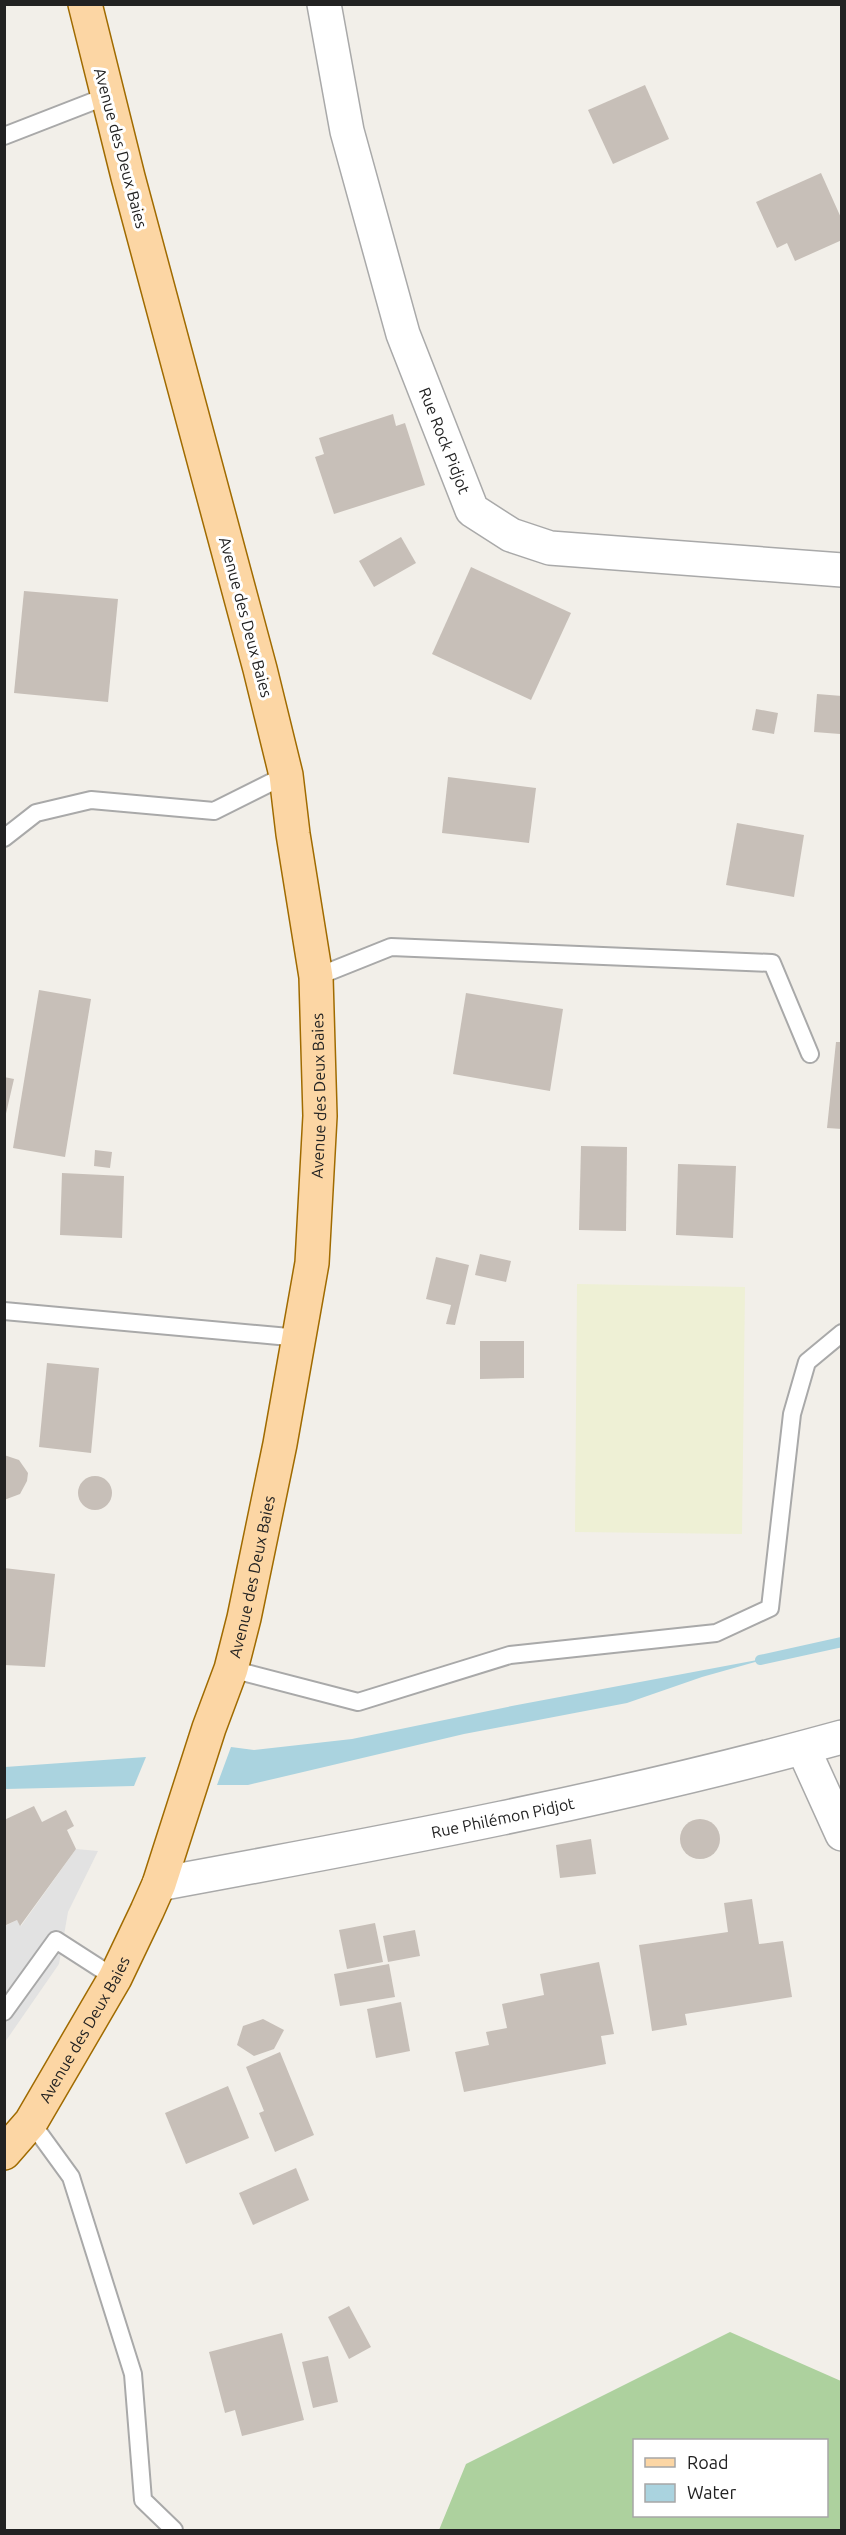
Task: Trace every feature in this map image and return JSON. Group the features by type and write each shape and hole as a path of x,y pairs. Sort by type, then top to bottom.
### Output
{"main road":[{"name":"Avenue des Deux Baies","path":"4,2153 30,2122 115,1978 159,1884 209,1728 231,1669 244,1618 300,1338 312,1263 320,1116 316,977 292,834 286,775 260,669 107,96 85,4"}],"street":[{"name":"Rue Rock Pidjot","path":"324,4 347,131 403,334 472,510 511,535 550,548 842,570"},
{"name":"Rue Philémon Pidjot","path":"159,1884 281,1862 635,1789 842,1737"},
{"path":"803,1748 842,1834"}],"lane":[{"path":"4,136 107,96"},
{"path":"4,838 36,813 92,800 214,811 286,775"},
{"path":"316,977 391,947 772,963 810,1054"},
{"path":"4,1311 300,1338"},
{"path":"231,1669 357,1702 510,1656 716,1634 770,1608 792,1414 807,1362 842,1333"},
{"path":"4,2012 56,1940 115,1978"},
{"path":"30,2122 71,2177 133,2374 143,2500 174,2530"}],"green space":[{"path":"577,1284 745,1287 742,1534 575,1532"},
{"path":"730,2332 841,2381 841,2530 439,2530 466,2464"}],"shaded area":[{"path":"76,1849 98,1851 68,1912 59,1964 5,2042 5,1926 17,1920 21,1926"}],"water":[{"path":"773,1657 702,1677 627,1703 464,1734 248,1785 217,1785 231,1747 254,1750 352,1739 517,1705"},
{"path":"146,1757 134,1786 5,1789 5,1767"}],"building":[{"path":"645,85 669,139 613,164 588,110"},
{"path":"821,173 842,220 842,240 795,261 787,243 777,248 756,202"},
{"path":"393,414 396,426 405,423 425,485 334,514 315,457 324,454 319,438"},
{"path":"401,537 416,563 374,587 359,561"},
{"path":"471,567 571,613 531,700 432,654"},
{"path":"24,591 118,599 108,702 14,693"},
{"path":"817,694 842,696 840,734 814,732"},
{"path":"756,709 778,713 774,734 752,730"},
{"path":"448,777 536,788 529,843 442,833"},
{"path":"737,823 804,835 794,897 726,885"},
{"path":"39,990 91,999 65,1157 13,1148"},
{"path":"466,993 563,1009 550,1091 453,1074"},
{"path":"836,1042 842,1042 842,1129 827,1128"},
{"path":"4,1077 14,1079 5,1118 4,1118"},
{"path":"581,1146 627,1147 626,1231 579,1230"},
{"path":"95,1150 112,1152 110,1168 94,1166"},
{"path":"678,1164 736,1166 733,1238 676,1235"},
{"path":"62,1173 124,1176 122,1238 60,1235"},
{"path":"480,1254 511,1261 506,1282 475,1275"},
{"path":"436,1257 469,1265 455,1325 446,1324 451,1305 426,1299"},
{"path":"480,1341 524,1341 524,1378 480,1379"},
{"path":"47,1363 99,1368 91,1453 39,1447"},
{"path":"4,1455 19,1460 28,1473 27,1481 20,1494 4,1500"},
{"path":"95,1476 107,1481 112,1493 107,1505 95,1510 83,1505 78,1493 83,1481"},
{"path":"4,1568 55,1574 45,1667 4,1665"},
{"path":"34,1806 42,1822 66,1810 74,1826 67,1830 76,1849 20,1926 17,1920 4,1926 4,1820"},
{"path":"700,1819 714,1825 720,1839 714,1853 700,1859 686,1853 680,1839 686,1825"},
{"path":"591,1839 596,1874 560,1878 556,1845"},
{"path":"752,1899 759,1944 783,1941 792,1997 685,2014 687,2025 652,2031 639,1945 728,1932 724,1903"},
{"path":"375,1923 383,1962 347,1969 339,1930"},
{"path":"415,1930 420,1956 388,1962 383,1936"},
{"path":"599,1962 614,2034 601,2036 606,2064 464,2092 455,2052 489,2045 486,2032 507,2028 502,2004 544,1995 540,1974"},
{"path":"389,1964 395,1997 340,2006 334,1974"},
{"path":"401,2002 410,2051 376,2058 367,2009"},
{"path":"263,2019 284,2030 274,2049 254,2056 237,2045 243,2026"},
{"path":"280,2052 314,2135 275,2152 259,2113 264,2111 246,2067"},
{"path":"228,2086 249,2138 186,2164 165,2113"},
{"path":"296,2168 309,2200 253,2225 239,2193"},
{"path":"349,2306 371,2347 349,2359 328,2317"},
{"path":"282,2333 304,2420 242,2436 235,2410 225,2413 209,2352"},
{"path":"328,2356 338,2402 313,2408 302,2362"}],"waterway":[{"path":"760,1660 842,1642"}]}
